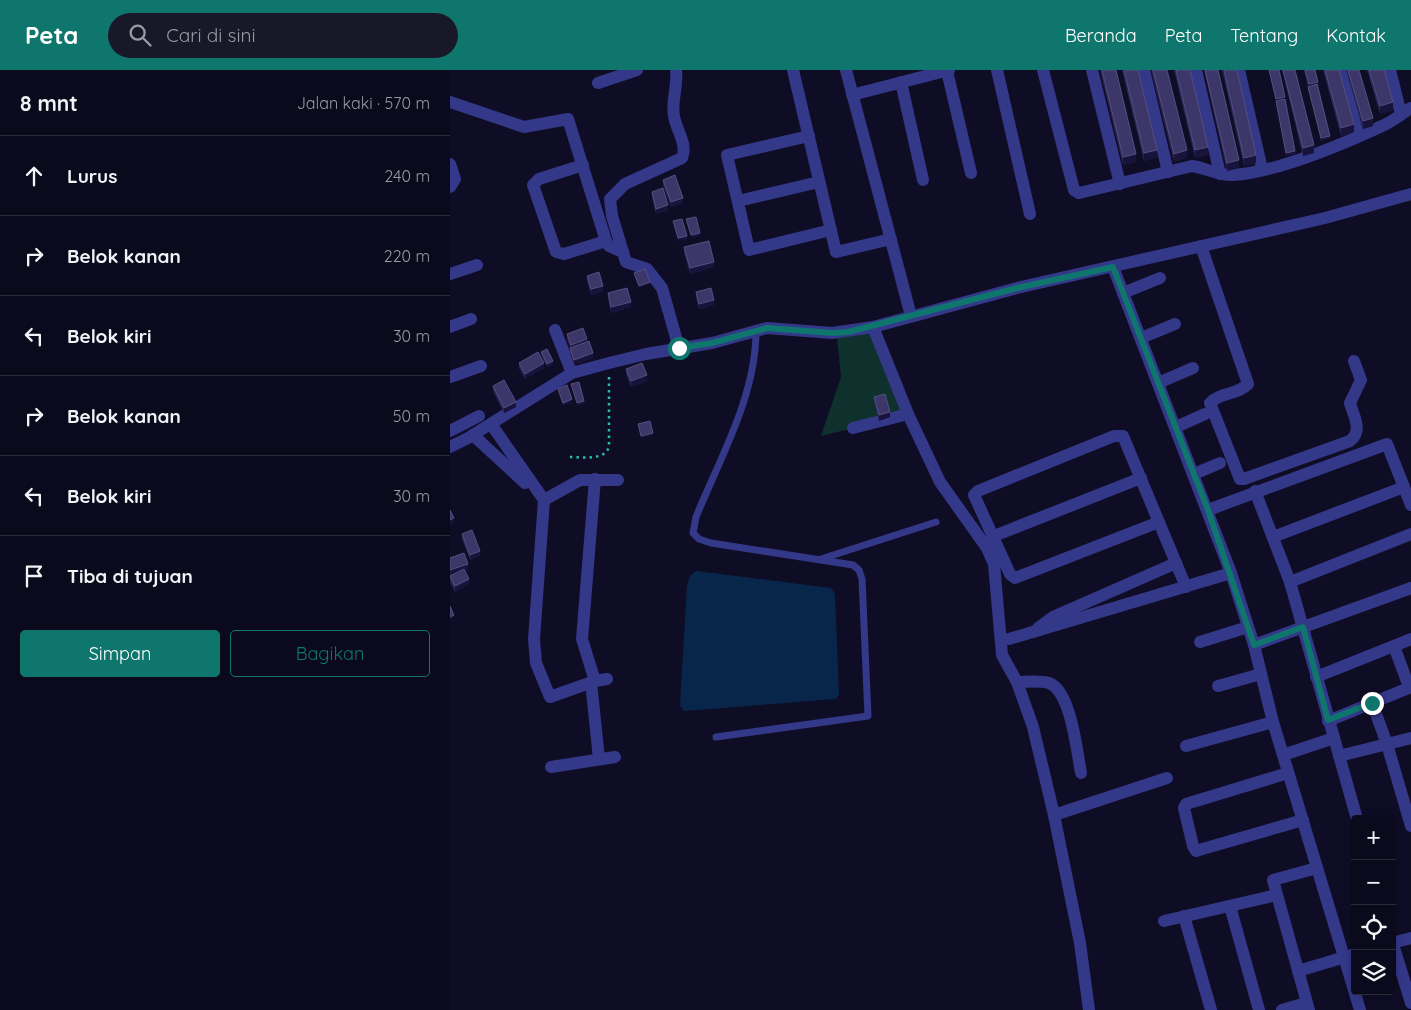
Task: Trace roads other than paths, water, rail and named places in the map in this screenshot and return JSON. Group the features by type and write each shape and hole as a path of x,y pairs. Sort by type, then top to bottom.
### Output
{"street":[{"path":"598,84 637,70"},
{"path":"676,70 678,82 673,115 684,154 676,162 636,178 618,190 613,195 610,205 626,262 647,269 662,288 679,348"},
{"path":"793,70 836,252 891,239"},
{"path":"846,70 910,316"},
{"path":"852,95 948,70 971,173"},
{"path":"997,70 1030,214"},
{"path":"1043,70 1074,190 1084,193 1192,166 1210,169 1220,174 1233,175 1262,169 1384,126 1406,111 1390,70"},
{"path":"1092,70 1120,184"},
{"path":"1144,70 1168,172"},
{"path":"1196,70 1220,174"},
{"path":"1239,70 1262,169"},
{"path":"1342,70 1358,135"},
{"path":"900,82 923,180"},
{"path":"450,102 524,127 532,127 565,118 570,122 606,241 609,246 623,252"},
{"path":"809,136 727,155 749,250 831,230"},
{"path":"450,164 455,178 450,187"},
{"path":"583,165 539,179 533,185 556,252 564,254 606,241"},
{"path":"738,201 819,182"},
{"path":"450,447 473,435 572,373 609,363 712,343 775,328 832,333 873,327 1017,288 1325,218 1411,194"},
{"path":"1201,246 1248,384 1210,403 1240,479 1253,476 1354,438 1357,430 1350,403 1361,380 1354,361"},
{"path":"450,274 477,265"},
{"path":"1113,267 1231,573 1254,645 1273,722 1317,868 1350,956 1360,1010"},
{"path":"1123,293 1160,278"},
{"path":"450,327 471,319"},
{"path":"1141,338 1175,324"},
{"path":"873,327 908,414 940,482 987,548 994,564 1002,655 1017,682 1033,727 1054,815 1080,943 1089,1010"},
{"path":"555,330 572,373"},
{"path":"450,377 481,366"},
{"path":"1158,384 1193,368"},
{"path":"853,428 908,414"},
{"path":"1176,427 1205,414"},
{"path":"450,430 479,416"},
{"path":"491,424 544,500 534,639 536,663 550,697 598,680"},
{"path":"473,435 544,500"},
{"path":"1159,522 1015,578 1010,574 994,536 974,500 974,495 978,491 1114,436 1123,436 1141,478 1186,587"},
{"path":"1208,510 1387,444 1411,505"},
{"path":"1194,474 1220,463"},
{"path":"994,536 1141,478"},
{"path":"594,479 582,640 598,680 599,760"},
{"path":"544,500 580,480 618,480"},
{"path":"1273,537 1404,487"},
{"path":"1256,491 1290,582 1356,815"},
{"path":"1290,582 1411,534"},
{"path":"1035,632 1052,617 1176,563"},
{"path":"1009,639 1231,573"},
{"path":"1254,645 1411,588"},
{"path":"1200,642 1248,627"},
{"path":"1316,676 1411,639"},
{"path":"1328,720 1410,687 1394,646"},
{"path":"1218,686 1261,674"},
{"path":"1017,682 1048,683 1057,688 1070,720 1081,773"},
{"path":"1372,703 1387,744 1411,826"},
{"path":"1186,746 1273,722"},
{"path":"1283,755 1334,738"},
{"path":"1339,756 1411,738"},
{"path":"551,767 615,757"},
{"path":"1288,773 1186,804 1184,808 1193,846 1196,851 1303,820"},
{"path":"1054,815 1167,778"},
{"path":"1282,1010 1307,1006 1274,879 1317,868"},
{"path":"1164,921 1277,895"},
{"path":"1230,906 1259,1010"},
{"path":"1184,916 1210,1010"},
{"path":"1396,941 1411,938"},
{"path":"1394,950 1411,1003"},
{"path":"1298,971 1350,956"}],"lane":[{"path":"716,737 868,716 862,579 859,570 853,566 711,543 699,539 693,533 696,517 746,395 753,372 756,331"},
{"path":"818,560 936,522"}],"water":[{"path":"696,571 831,588 835,594 839,695 836,699 684,711 680,706 687,586 690,576"}]}
